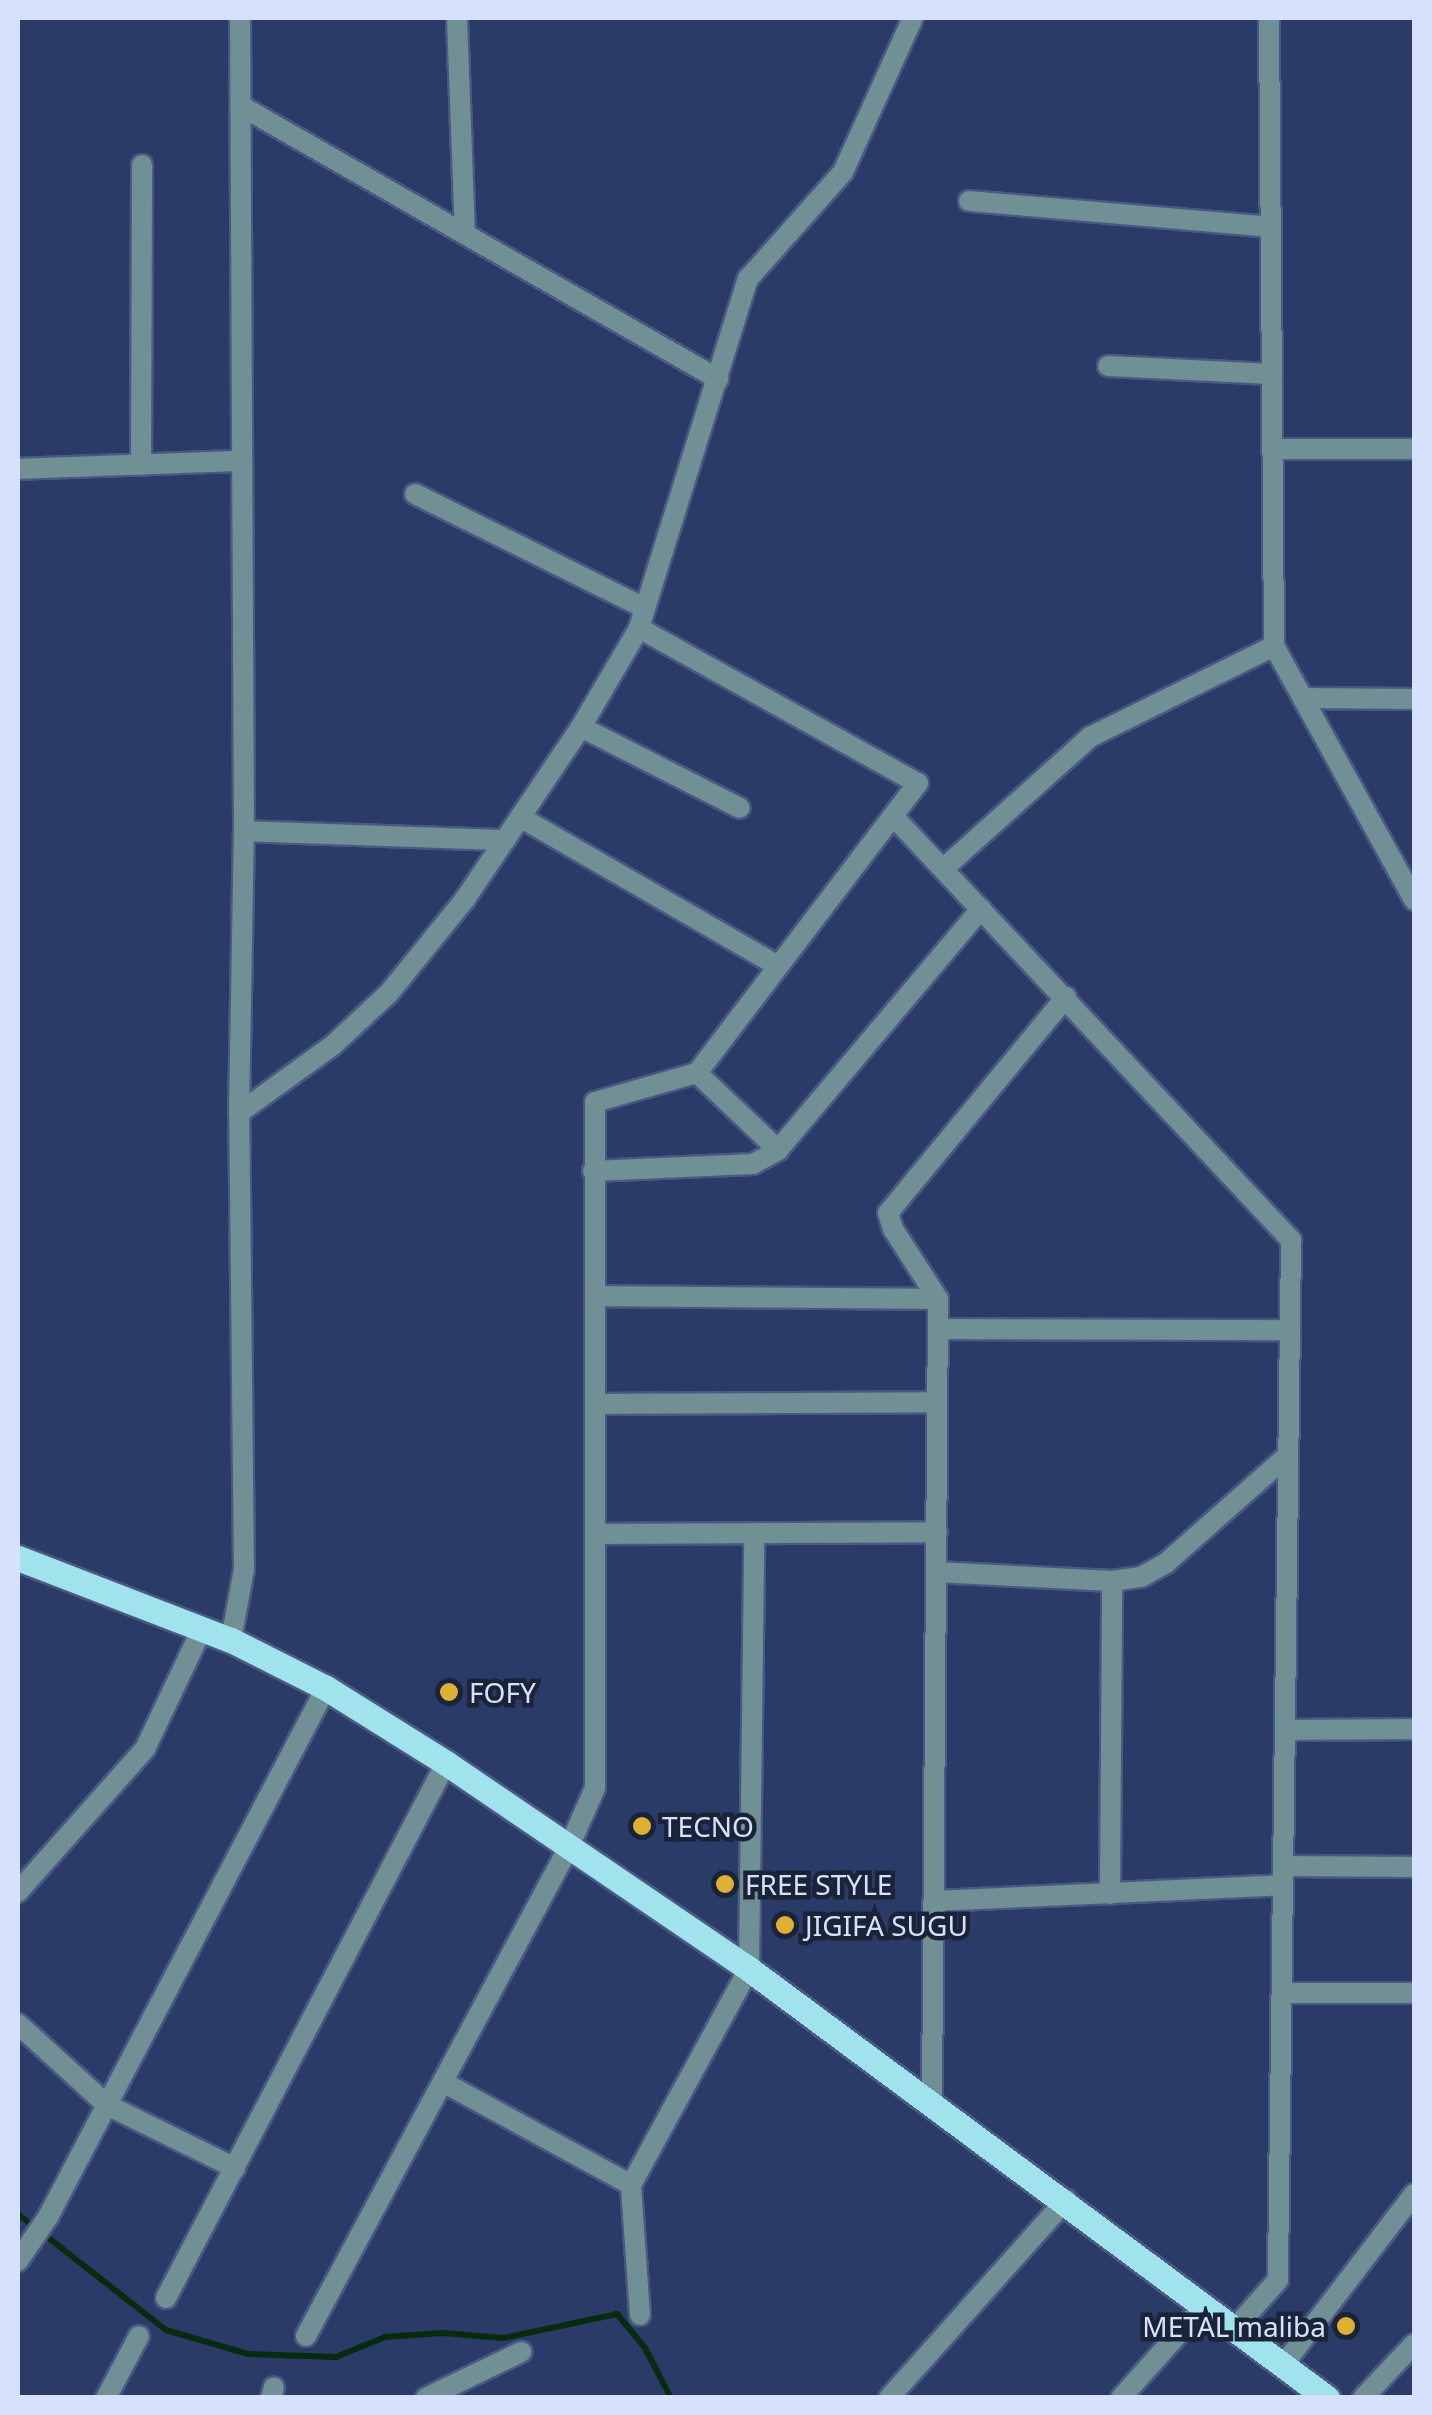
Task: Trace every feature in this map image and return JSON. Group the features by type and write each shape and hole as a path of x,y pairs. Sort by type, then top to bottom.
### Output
{"main road":[{"path":"18,1558 231,1640 326,1688 446,1763 749,1969 1066,2200 1323,2396"}],"street":[{"path":"231,1640 244,1569 239,1113 244,831 240,18"},
{"path":"457,18 465,234"},
{"path":"239,1113 332,1046 389,993 465,898 582,726 642,618 748,279 843,172 913,18"},
{"path":"1269,18 1274,646 1414,900"},
{"path":"240,106 718,379"},
{"path":"141,464 142,165"},
{"path":"970,201 1271,227"},
{"path":"1108,366 1272,374"},
{"path":"1272,450 1414,449"},
{"path":"18,469 241,461"},
{"path":"306,2336 570,1847 595,1788 594,1102 697,1074 918,782 642,618 416,494"},
{"path":"944,869 1090,737 1274,646"},
{"path":"1303,698 1414,699"},
{"path":"582,726 740,808"},
{"path":"892,816 1066,996 1291,1240 1278,2280 1236,2327"},
{"path":"520,818 778,966"},
{"path":"244,831 505,840"},
{"path":"1390,856 1414,856"},
{"path":"593,1170 753,1164 778,1150 981,909"},
{"path":"932,2102 938,1299 888,1213 1066,996"},
{"path":"697,1074 778,1150"},
{"path":"595,1296 938,1299"},
{"path":"938,1328 1290,1330"},
{"path":"595,1404 937,1402"},
{"path":"936,1572 1112,1581 1141,1577 1166,1563 1288,1455"},
{"path":"595,1534 936,1532"},
{"path":"640,2315 631,2185 749,1969 754,1533"},
{"path":"1110,1894 1112,1581"},
{"path":"18,1892 144,1749 202,1629"},
{"path":"18,2261 48,2217 326,1688"},
{"path":"1285,1730 1414,1729"},
{"path":"166,2298 446,1763"},
{"path":"934,1901 1110,1894 1283,1875 1414,1867"},
{"path":"1282,1993 1414,1992"},
{"path":"18,2024 107,2105 235,2168"},
{"path":"443,2082 631,2185"},
{"path":"1284,2364 1414,2194"},
{"path":"889,2398 1066,2200"},
{"path":"1121,2398 1205,2304"},
{"path":"106,2398 139,2336"},
{"path":"1363,2398 1414,2344"},
{"path":"426,2398 521,2352"}],"waterway":[{"path":"18,2214 166,2330 248,2354 336,2357 385,2337 443,2333 503,2338 617,2314 645,2348 671,2398"}],"place":[{"name":"FOFY","path":"449,1692"},
{"name":"TECNO","path":"642,1826"},
{"name":"FREE STYLE","path":"725,1884"},
{"name":"JIGIFA SUGU","path":"785,1925"},
{"name":"METAL maliba","path":"1346,2326"}]}
